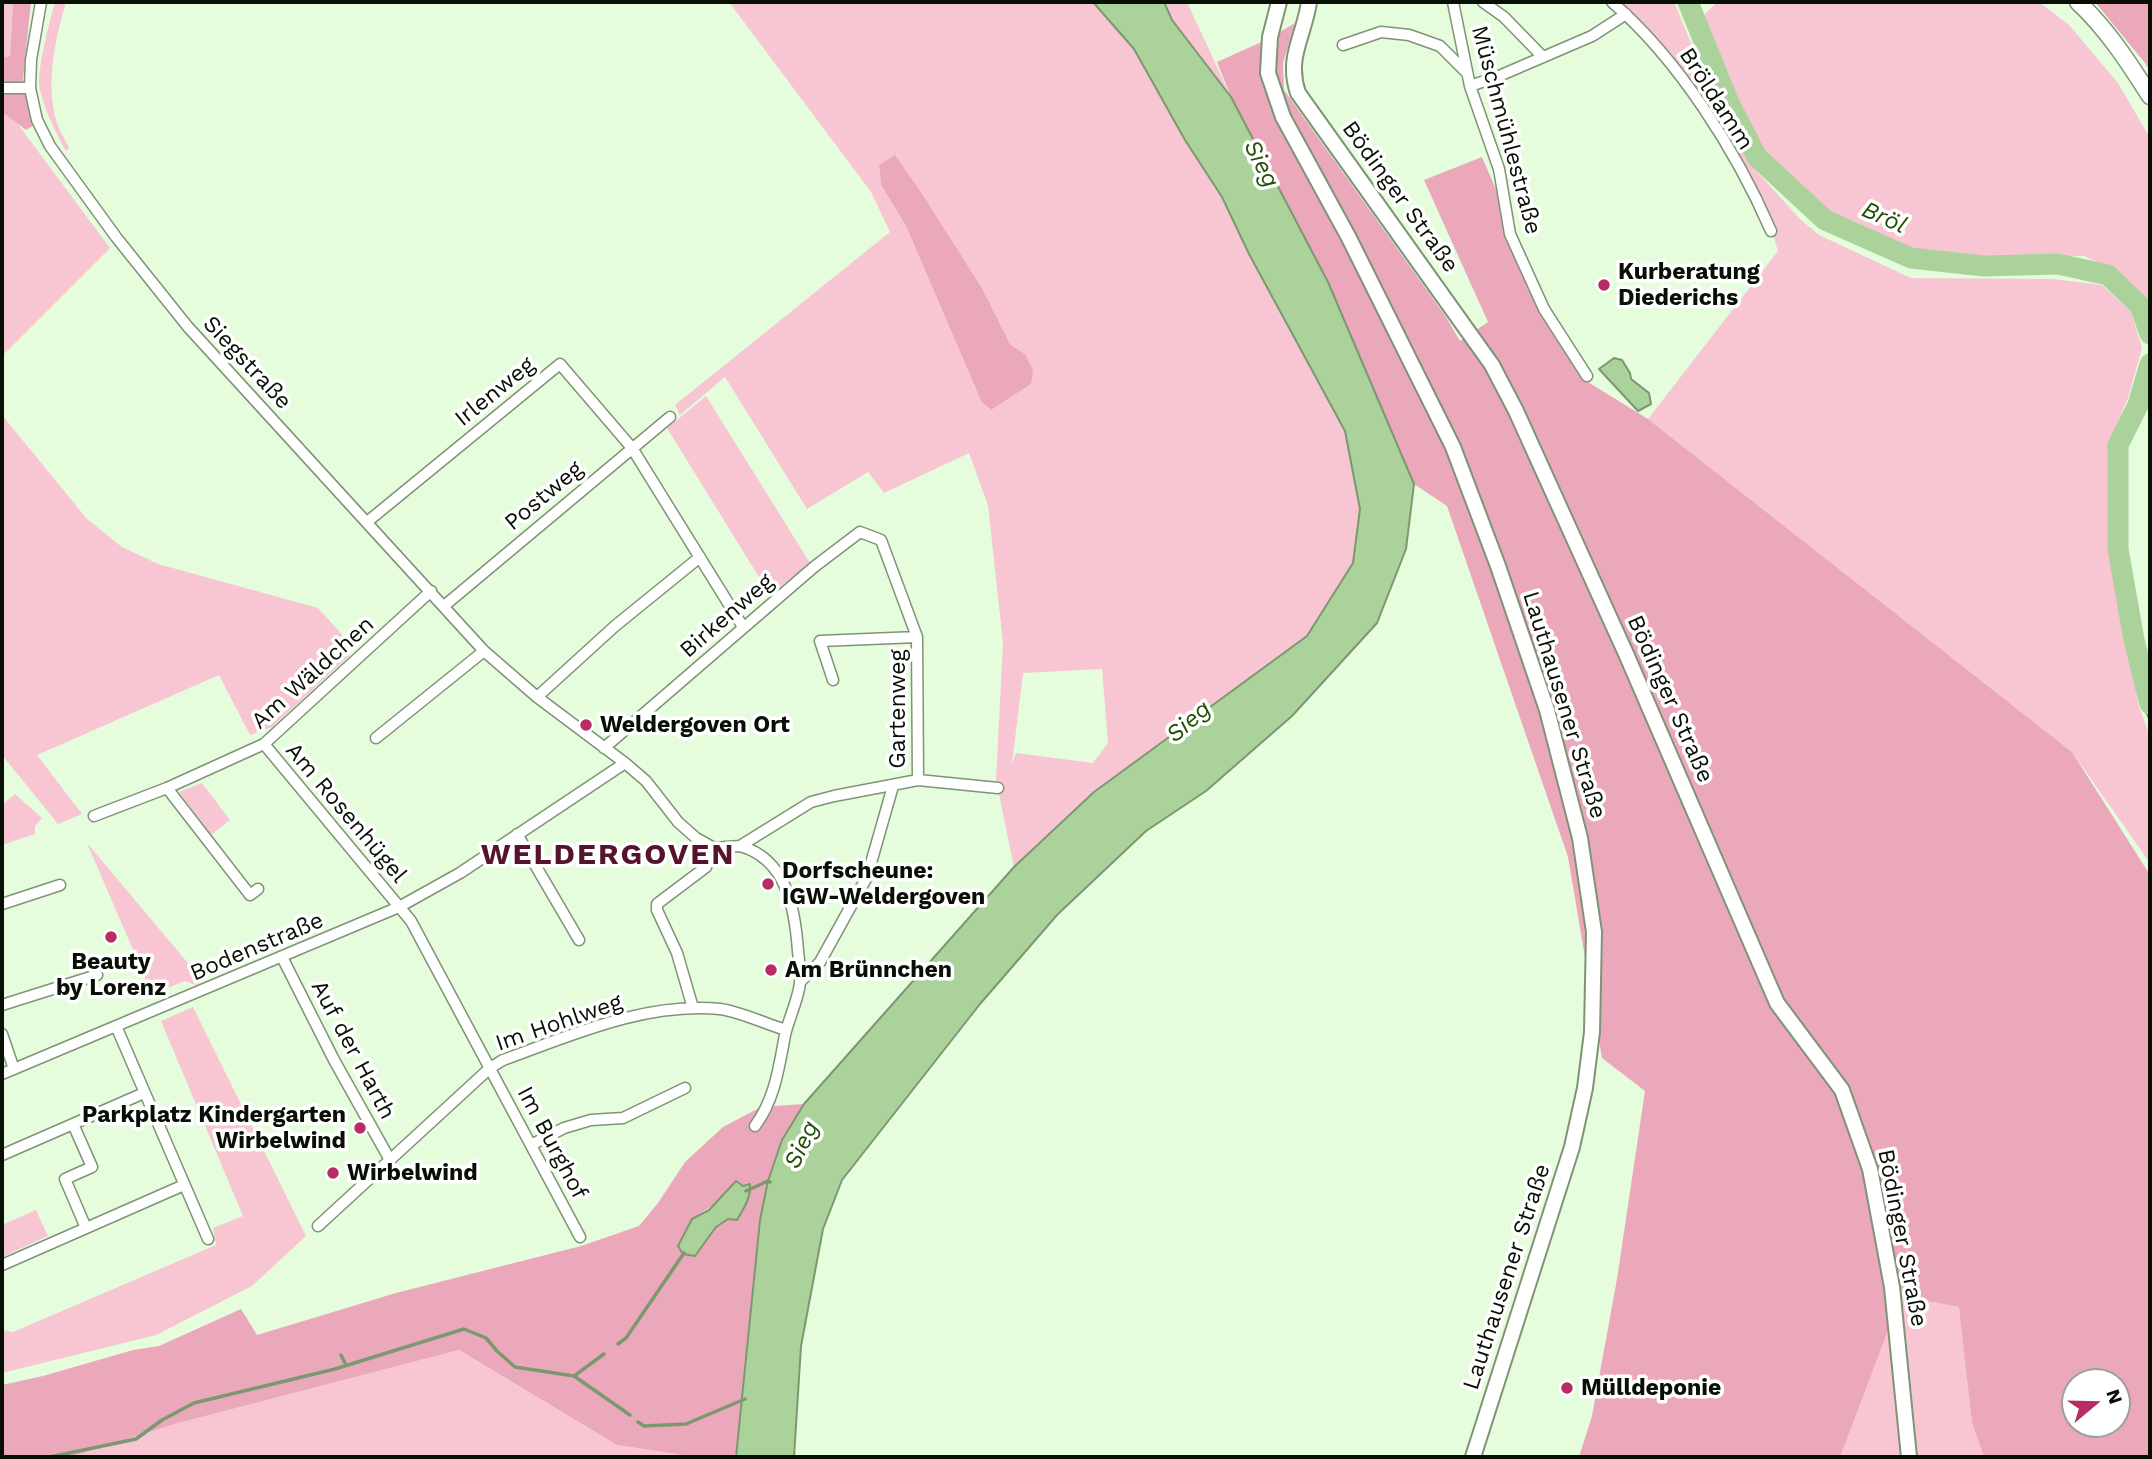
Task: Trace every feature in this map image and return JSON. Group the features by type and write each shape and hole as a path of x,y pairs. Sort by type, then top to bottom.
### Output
{"main road":[{"path":"2078,2 2092,15 2131,64 2150,96"}],"street":[{"name":"Siegstraße","path":"41,2 31,61 30,88 37,120 50,146 116,237 188,327 484,651 537,697 625,763 646,781 678,822 696,838 714,848"},
{"name":"Lauthausener Straße","path":"1279,2 1269,37 1268,72 1283,117 1349,238 1458,459 1498,566 1554,734 1580,838 1594,932 1592,1031 1585,1088 1572,1147 1473,1457"},
{"name":"Bödinger Straße","path":"1309,2 1293,62 1293,79 1298,93 1493,365 1627,656 1777,1003 1842,1090 1870,1169 1892,1287 1909,1457"},
{"name":"Müschmühlestraße","path":"1452,2 1466,72 1499,169 1510,234 1544,309 1587,376"},
{"path":"1483,2 1504,17 1542,56"},
{"name":"Bröldamm","path":"1612,2 1670,62 1706,112 1760,206 1771,231"},
{"path":"1470,86 1592,36 1626,14"},
{"path":"1343,45 1381,32 1409,35 1440,46 1466,72"},
{"path":"2,88 30,88"},
{"name":"Irlenweg","path":"367,522 560,364 632,448 743,627"},
{"name":"Postweg","path":"444,606 670,417"},
{"name":"Birkenweg","path":"604,748 814,567 860,532 881,540"},
{"name":"Gartenweg","path":"881,540 917,637 918,780"},
{"path":"537,697 615,626 700,557"},
{"name":"Am Wäldchen","path":"94,816 167,788 264,744 431,591"},
{"name":"Gartenweg","path":"833,680 820,641 917,637"},
{"path":"376,738 484,651"},
{"name":"Am Rosenhügel","path":"264,744 411,921 490,1068"},
{"name":"Bodenstraße","path":"2,1074 399,907 460,873 625,763"},
{"path":"740,846 811,802 867,789 918,780 998,788"},
{"path":"800,982 820,962 867,877 893,786"},
{"path":"167,788 250,895 258,889"},
{"path":"517,834 579,940"},
{"path":"693,1008 677,953 657,910 657,904 706,867 714,848 740,846 758,851 781,880 794,909 800,982 771,1099 755,1126"},
{"path":"2,904 60,885"},
{"name":"Auf der Harth","path":"282,957 334,1060 390,1160"},
{"path":"2,1004 97,975"},
{"name":"Im Hohlweg","path":"318,1226 490,1068 503,1060 604,1023 674,1009 723,1010 786,1030"},
{"path":"116,1026 208,1239"},
{"path":"2,1034 14,1069"},
{"name":"Im Burghof","path":"490,1068 580,1237"},
{"path":"531,1145 573,1125 591,1120 623,1118 685,1088"},
{"path":"2,1155 144,1093"},
{"path":"73,1124 92,1167 65,1179 86,1228"},
{"path":"2,1265 184,1185"}],"shaded area":[{"path":"2,2 13,2 10,57 2,58"},
{"path":"13,2 31,2 23,80 33,126 26,130 2,112 2,58 10,56"},
{"path":"55,2 66,2 55,47 52,93 57,123 69,148 66,151 46,109 39,84 42,55"},
{"path":"729,2 1093,2 1134,49 1185,140 1222,197 1249,254 1345,431 1360,509 1353,563 1307,636 1094,792 1014,867 996,780 1003,643 988,505 969,453 884,493 868,472 807,509 725,377 680,415 675,405 890,232 871,192","holes":["895,156 982,288 1010,344 1025,354 1031,384 990,410 982,403 906,226 881,185 879,165","1102,669 1108,743 1093,763 1016,753 1012,764 1023,673"]},
{"path":"1164,2 1187,2 1231,97 1172,20"},
{"path":"1616,2 1674,2 1719,110 1750,164 1800,219 1819,235 1911,278 2053,279 2102,285 2131,312 2142,348 2128,398 2108,445 2112,549 2139,707 2150,736 2150,863 2072,752 1648,419 1778,251 1760,206 1685,77 1654,39"},
{"path":"1717,2 2039,2 2069,25 2118,83 2150,138 2150,303 2116,271 2084,256 1980,259 1911,253 1830,218 1761,156 1701,18"},
{"path":"2095,2 2150,2 2150,72 2145,63"},
{"path":"1295,23 1283,63 1284,90 1446,317 1460,341 1488,322 1424,180 1482,157 1529,266 1583,379 1648,419 2072,752 2150,875 2150,1457 1984,1457 1972,1423 1959,1307 1901,1296 1840,1457 1579,1457 1592,1416 1617,1279 1645,1091 1602,1058 1568,857 1447,506 1414,484 1328,282 1231,97 1217,62 1268,39"},
{"path":"2,112 17,123 110,248 2,356"},
{"path":"895,155 982,288 1010,344 1025,354 1033,370 1031,384 991,410 982,403 906,226 881,185 879,165"},
{"path":"706,396 810,563 770,595 667,428"},
{"path":"2,415 87,519 122,547 158,564 318,608 347,640 351,650 349,656 272,727 250,735 219,675 37,755 82,814 58,824 2,755"},
{"path":"202,783 230,820 211,835 179,792"},
{"path":"15,794 42,818 35,826 35,834 2,845 2,805"},
{"path":"87,843 203,981 196,985 185,981 152,994"},
{"path":"193,1007 306,1236 252,1286 156,1335 2,1373 2,1330 13,1332 216,1245 213,1228 243,1216 161,1021"},
{"path":"804,1104 782,1140 760,1220 736,1457 696,1457 617,1445 459,1350 175,1424 71,1457 2,1457 2,1385 133,1350 159,1346 241,1309 257,1335 396,1293 581,1246 639,1226 685,1162 723,1127 761,1107","holes":["750,1184 750,1196 728,1219 716,1227 695,1256 699,1214"]},
{"path":"36,1210 48,1236 2,1257 2,1225"},
{"path":"1901,1296 1960,1307 1972,1423 1984,1457 1743,1457"},
{"path":"459,1350 617,1445 696,1457 71,1457 175,1424"}],"water":[{"name":"Sieg","path":"1093,2 1164,2 1172,20 1231,97 1328,282 1414,484 1406,549 1377,623 1292,716 1206,791 1146,831 1057,915 980,1004 842,1180 823,1229 801,1346 794,1457 736,1457 760,1220 768,1181 782,1140 804,1104 1014,867 1094,792 1307,636 1353,563 1360,509 1345,431 1249,254 1222,197 1185,140 1134,49"},
{"path":"1614,358 1622,360 1631,379 1649,393 1651,404 1638,411 1599,369"},
{"path":"2150,665 2150,721 2136,687"},
{"path":"736,1181 743,1186 750,1184 748,1198 737,1220 728,1219 716,1227 695,1256 683,1254 678,1246 692,1219 709,1210"}],"waterway":[{"name":"Bröl","path":"1688,2 1729,103 1757,157 1825,220 1911,258 1984,266 2058,264 2108,275 2140,306 2150,334"},
{"name":"Bröl","path":"2150,364 2138,405 2118,445 2118,549 2134,640 2150,704"},
{"path":"746,1191 770,1182"},
{"path":"618,1344 626,1338 684,1253"},
{"path":"50,1457 136,1439 162,1420 194,1403 335,1369 464,1329 486,1338 515,1367 574,1376 604,1354"},
{"path":"341,1355 346,1365"},
{"path":"574,1376 630,1415"},
{"path":"638,1422 644,1426 686,1424 745,1399"}],"place":[{"name":"Kurberatung Diederichs","path":"1604,285"},
{"name":"Weldergoven Ort","path":"586,725"},
{"name":"Dorfscheune: IGW-Weldergoven","path":"768,884"},
{"name":"Beauty by Lorenz","path":"111,937"},
{"name":"Am Brünnchen","path":"771,970"},
{"name":"Parkplatz Kindergarten Wirbelwind","path":"360,1128"},
{"name":"Wirbelwind","path":"333,1173"},
{"name":"Mülldeponie","path":"1567,1388"}],"district":[{"name":"WELDERGOVEN","path":"608,855"}]}
